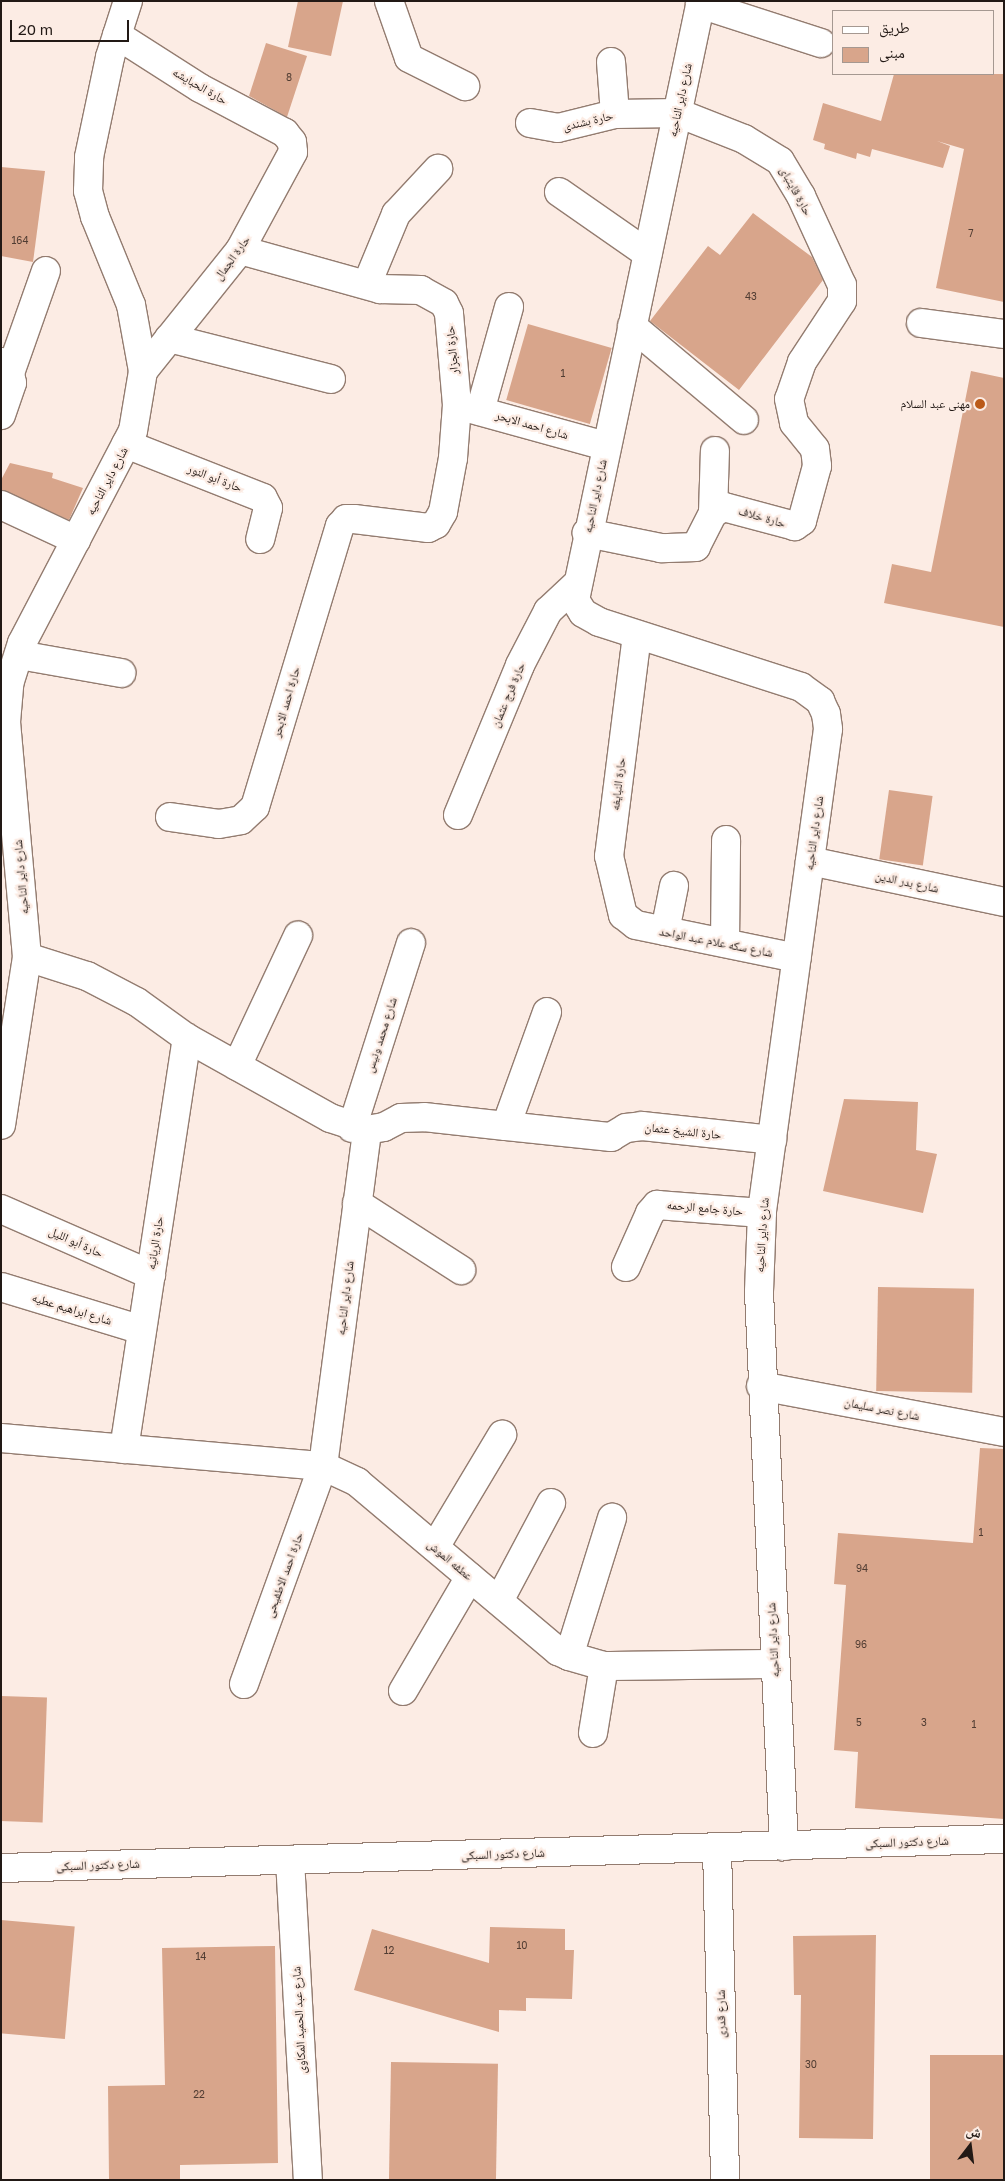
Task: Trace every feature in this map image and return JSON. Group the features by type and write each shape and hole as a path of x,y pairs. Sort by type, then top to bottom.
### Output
{"street":[{"name":"شارع داير الناحيه","path":"1,1126 27,958 7,781 6,722 9,684 19,655 132,431 143,371 131,306 95,217 88,190 89,157 117,35 128,1"},
{"path":"388,1 409,58 464,86"},
{"name":"شارع داير الناحيه","path":"701,3 576,585 575,600 584,613 599,622 801,687 820,701 828,729 762,1213 759,1292 761,1386 784,1846"},
{"path":"701,3 821,43"},
{"name":"حارة الحبايشه","path":"117,35 200,88 285,133"},
{"path":"611,62 615,114"},
{"name":"حارة بشندى","path":"530,123 558,128 615,114 678,113"},
{"name":"حارة قايتباى","path":"678,113 744,139 780,162 801,196 842,285 842,301 827,322"},
{"name":"حارة الجمال","path":"143,371 240,250 293,152 292,142 285,133"},
{"path":"367,284 396,214 438,169"},
{"path":"560,192 648,254"},
{"name":"حارة الجزار","path":"240,250 393,290 420,290 444,304 449,313 469,408 453,458 443,512 436,524 428,528 354,519"},
{"path":"1,415 12,383 6,367 46,271"},
{"path":"469,408 509,307"},
{"name":"حارة خلاف","path":"713,513 724,507 734,508 795,526 804,518 817,466 814,449 794,423 789,399 802,362 827,322"},
{"path":"921,323 1004,334"},
{"path":"632,326 744,420"},
{"path":"169,338 331,379"},
{"name":"شارع احمد الابحر","path":"469,408 606,446"},
{"name":"حارة أبو النور","path":"126,444 263,498 268,508 260,539"},
{"path":"587,533 661,548 696,547 713,513 715,450"},
{"path":"1,505 76,540"},
{"name":"حارة احمد الابحر","path":"170,816 219,824 241,820 255,807 336,533 346,519 354,519"},
{"name":"حارة فرج عثمان","path":"458,816 520,665 548,611 576,585"},
{"name":"حارة النبايغه","path":"636,925 623,915 609,856 637,634"},
{"path":"19,655 121,673"},
{"path":"725,944 726,840"},
{"name":"شارع بدر الدين","path":"810,862 1004,902"},
{"path":"665,932 674,886"},
{"name":"شارع سكه علام عبد الواحد","path":"636,925 797,958"},
{"path":"237,1066 298,936"},
{"name":"شارع محمد ونيس","path":"360,1129 411,943"},
{"path":"27,958 87,976 137,1002 187,1038 237,1066 360,1129 384,1127 401,1118 424,1117 506,1126 548,1012"},
{"name":"حارة الريانيه","path":"124,1449 187,1038"},
{"name":"حارة الشيخ عثمان","path":"506,1126 611,1137 626,1128 642,1126 772,1140"},
{"name":"شارع داير الناحيه","path":"323,1466 357,1203 360,1129"},
{"path":"357,1203 461,1270"},
{"name":"حارة جامع الرحمه","path":"626,1266 657,1205 762,1213"},
{"name":"حارة أبو الليل","path":"1,1209 150,1275"},
{"name":"شارع ابراهيم عطيه","path":"1,1287 142,1330"},
{"name":"شارع نصر سليمان","path":"761,1386 1004,1432"},
{"path":"434,1547 502,1435"},
{"name":"عطفه الموش","path":"1,1438 323,1466 357,1482 558,1651 569,1656 604,1666 774,1664"},
{"name":"حارة احمد الاطفيحى","path":"244,1684 323,1466"},
{"path":"499,1602 551,1503"},
{"path":"569,1656 612,1518"},
{"path":"403,1691 470,1577"},
{"path":"593,1733 604,1666"},
{"name":"شارع دكتور السبكى","path":"1,1868 1004,1839"},
{"name":"شارع قدرى","path":"717,1848 725,2180"},
{"name":"شارع عبد الحميد المكاوى","path":"290,1860 308,2180"}],"building":[{"path":"298,1 343,1 331,56 288,47"},
{"path":"266,43 307,56 287,117 249,96"},
{"path":"1004,74 1004,302 936,288 964,149 937,141 950,146 943,168 872,149 870,157 857,153 856,159 824,149 825,144 813,140 823,103 881,121 894,75"},
{"path":"1,167 45,171 33,262 1,256"},
{"path":"753,213 812,257 823,280 739,390 650,321 708,246 720,255"},
{"path":"528,324 612,348 590,424 506,400"},
{"path":"971,371 1004,378 1004,627 884,603 892,564 931,572"},
{"path":"10,463 53,473 52,478 83,488 69,520 1,490 1,480"},
{"path":"889,790 933,796 923,865 879,859"},
{"path":"844,1099 918,1102 916,1150 937,1154 923,1213 823,1191"},
{"path":"878,1287 974,1289 972,1393 876,1391"},
{"path":"980,1448 1004,1449 1004,1819 855,1808 858,1752 834,1750 846,1585 834,1584 838,1533 973,1543"},
{"path":"1,1696 47,1698 43,1823 1,1821"},
{"path":"1,1920 75,1926 65,2039 1,2033"},
{"path":"490,1927 565,1929 565,1950 574,1950 572,1999 526,1998 526,2011 499,2010 499,2032 354,1990 372,1929 489,1963"},
{"path":"876,1935 873,2139 799,2138 801,1995 794,1995 793,1936"},
{"path":"275,1946 278,2163 180,2165 180,2180 109,2180 108,2086 165,2085 162,1948"},
{"path":"930,2055 1004,2055 1004,2180 930,2180"},
{"path":"391,2062 498,2064 496,2180 389,2180"}],"place":[{"name":"مهنى عبد السلام","path":"980,404"}]}
